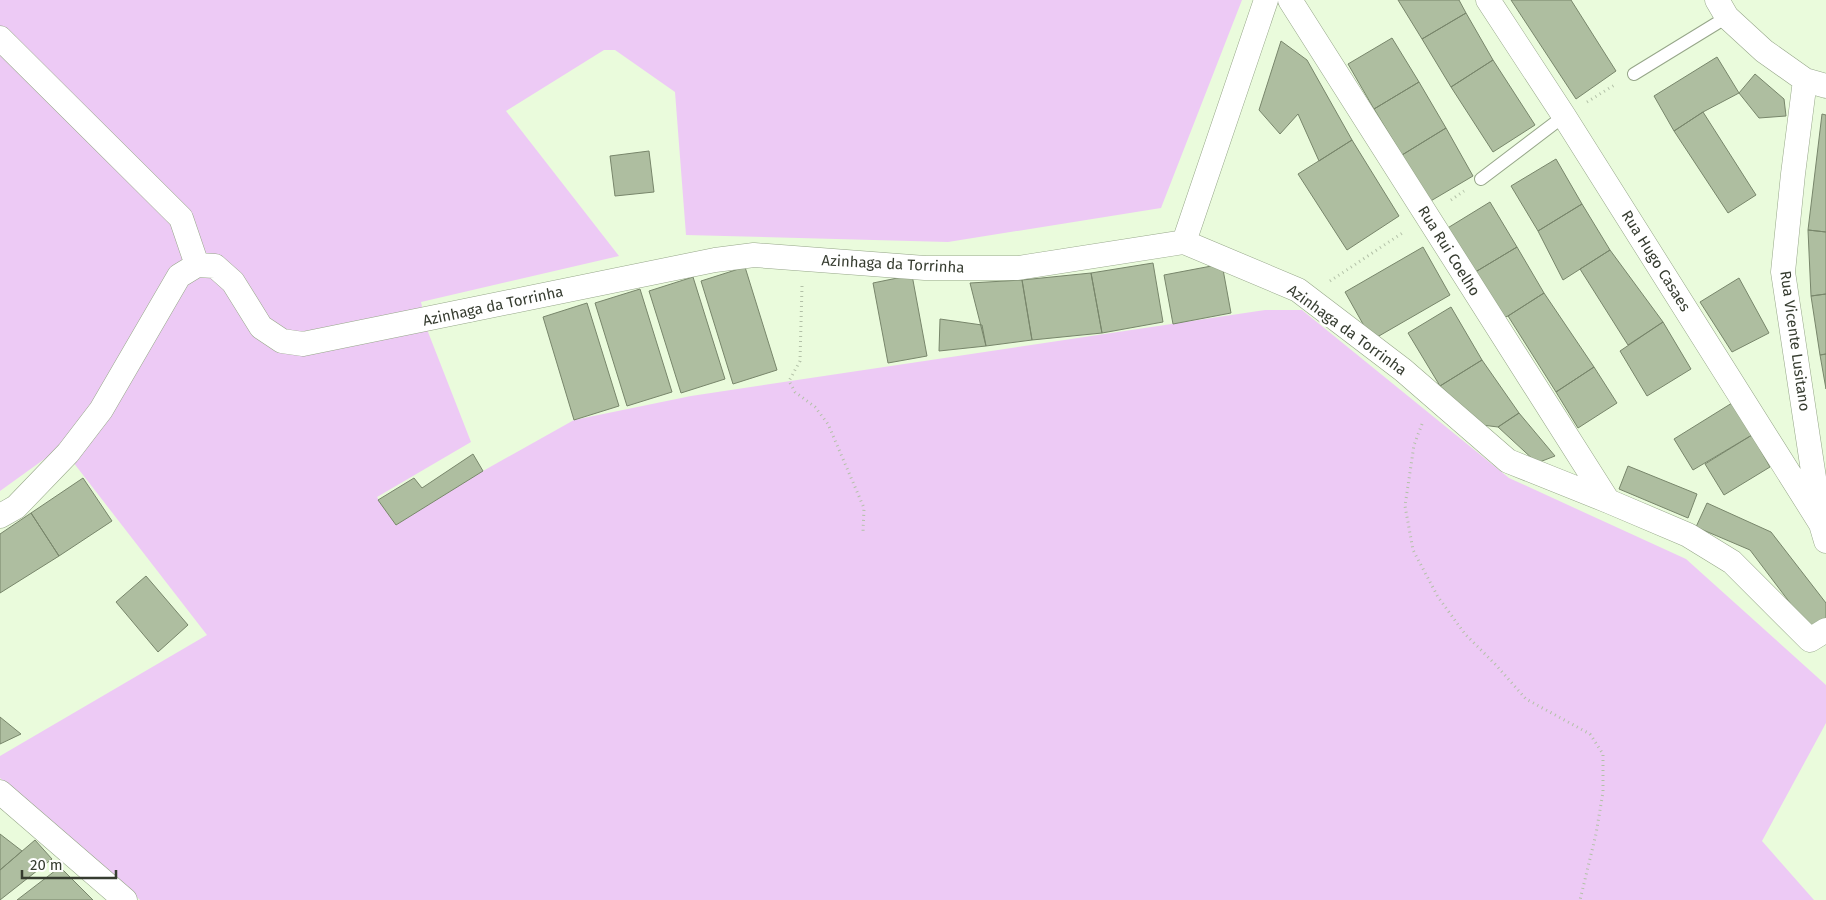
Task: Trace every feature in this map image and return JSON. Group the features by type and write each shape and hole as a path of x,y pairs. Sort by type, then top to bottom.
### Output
{"street":[{"path":"1184,242 1266,0"},
{"name":"Rua Rui Coelho","path":"1290,0 1608,501"},
{"name":"Rua Hugo Casaes","path":"1488,0 1564,116 1823,532"},
{"path":"1722,9 1764,51 1816,83"},
{"path":"0,38 181,218 197,265 179,276 102,410 68,453 16,507 0,516"},
{"name":"Rua Vicente Lusitano","path":"1816,83 1793,174 1783,272 1823,532"},
{"name":"Azinhaga da Torrinha","path":"197,265 215,266 233,282 261,327 282,341 304,344 715,260 754,255 925,268 1018,268 1184,242 1298,290 1418,383 1508,461 1688,535 1732,562 1810,640 1826,630"},
{"path":"0,792 125,900"}],"lane":[{"path":"1634,74 1722,9"},
{"path":"1481,179 1564,116"}],"path":[{"path":"1564,116 1634,74"},
{"path":"1306,297 1481,179"},
{"path":"802,259 800,361 789,381 795,392 815,406 828,424 864,508 863,532"},
{"path":"1418,383 1423,422 1414,446 1405,506 1413,550 1438,597 1465,634 1526,699 1590,734 1603,754 1603,792 1596,834 1580,900"}],"shaded area":[{"path":"0,0 1242,0 1161,208 948,242 686,235 675,92 615,50 604,50 506,111 619,256 421,302 428,332 471,442 377,497 396,525 483,471 574,420 691,396 1265,310 1302,310 1509,478 1686,559 1826,685 1826,723 1762,841 1814,900 140,900 0,778 0,756 207,635 73,462 50,455 0,491"}],"building":[{"path":"1398,0 1459,0 1466,13 1422,39"},
{"path":"1511,0 1571,0 1616,71 1576,99"},
{"path":"1466,13 1493,60 1451,87 1422,39"},
{"path":"1392,38 1419,82 1374,109 1348,64"},
{"path":"1281,41 1307,60 1352,140 1319,161 1298,114 1280,134 1259,110"},
{"path":"1717,57 1739,93 1703,112 1674,131 1654,96"},
{"path":"1493,60 1535,125 1493,152 1451,87"},
{"path":"1755,74 1784,99 1786,116 1759,118 1739,93"},
{"path":"1419,82 1446,128 1402,155 1374,109"},
{"path":"1703,112 1756,195 1728,213 1674,131"},
{"path":"1822,114 1826,115 1826,232 1808,230"},
{"path":"1446,128 1473,176 1429,202 1402,155"},
{"path":"1352,140 1399,216 1347,250 1298,174"},
{"path":"649,151 654,192 615,196 610,156"},
{"path":"1556,159 1582,204 1538,231 1511,186"},
{"path":"1490,202 1517,247 1472,274 1446,229"},
{"path":"1582,204 1610,250 1563,280 1538,231"},
{"path":"1808,230 1826,232 1826,294 1811,296"},
{"path":"1423,247 1450,295 1372,340 1345,292"},
{"path":"1517,247 1544,293 1500,319 1472,274"},
{"path":"1610,250 1663,322 1628,345 1580,269"},
{"path":"1153,263 1163,322 1102,333 1091,273"},
{"path":"1222,264 1231,313 1173,324 1164,275"},
{"path":"745,267 777,370 733,384 701,281"},
{"path":"1091,273 1102,333 1032,340 1022,280"},
{"path":"912,275 927,356 888,363 873,283"},
{"path":"693,277 725,379 681,393 649,291"},
{"path":"1739,278 1769,333 1732,352 1700,302"},
{"path":"1022,280 1032,340 986,346 970,283"},
{"path":"640,289 672,392 627,406 595,303"},
{"path":"1544,293 1594,367 1556,392 1508,316"},
{"path":"1826,294 1826,354 1820,355 1811,296"},
{"path":"587,303 619,406 574,420 543,317"},
{"path":"1451,307 1482,360 1440,386 1408,333"},
{"path":"940,319 982,325 986,346 939,351"},
{"path":"1663,322 1691,369 1647,396 1620,351"},
{"path":"1826,354 1826,389 1820,355"},
{"path":"1482,360 1519,413 1498,427 1482,425 1440,386"},
{"path":"1594,367 1617,403 1578,428 1556,392"},
{"path":"1732,403 1752,435 1693,470 1674,439"},
{"path":"1519,413 1555,456 1537,463 1498,427"},
{"path":"1752,435 1770,467 1724,495 1705,464"},
{"path":"473,454 483,471 396,525 378,500 414,478 422,488"},
{"path":"1628,466 1697,494 1688,518 1619,489"},
{"path":"83,478 112,521 59,556 31,513"},
{"path":"1707,503 1771,532 1826,603 1826,621 1812,632 1750,550 1696,527"},
{"path":"31,513 59,556 0,593 0,534"},
{"path":"146,576 188,625 158,652 116,602"},
{"path":"0,717 21,734 0,744"},
{"path":"0,834 22,851 0,870"},
{"path":"35,840 52,859 0,900 0,870"},
{"path":"60,867 93,900 17,900"}]}
